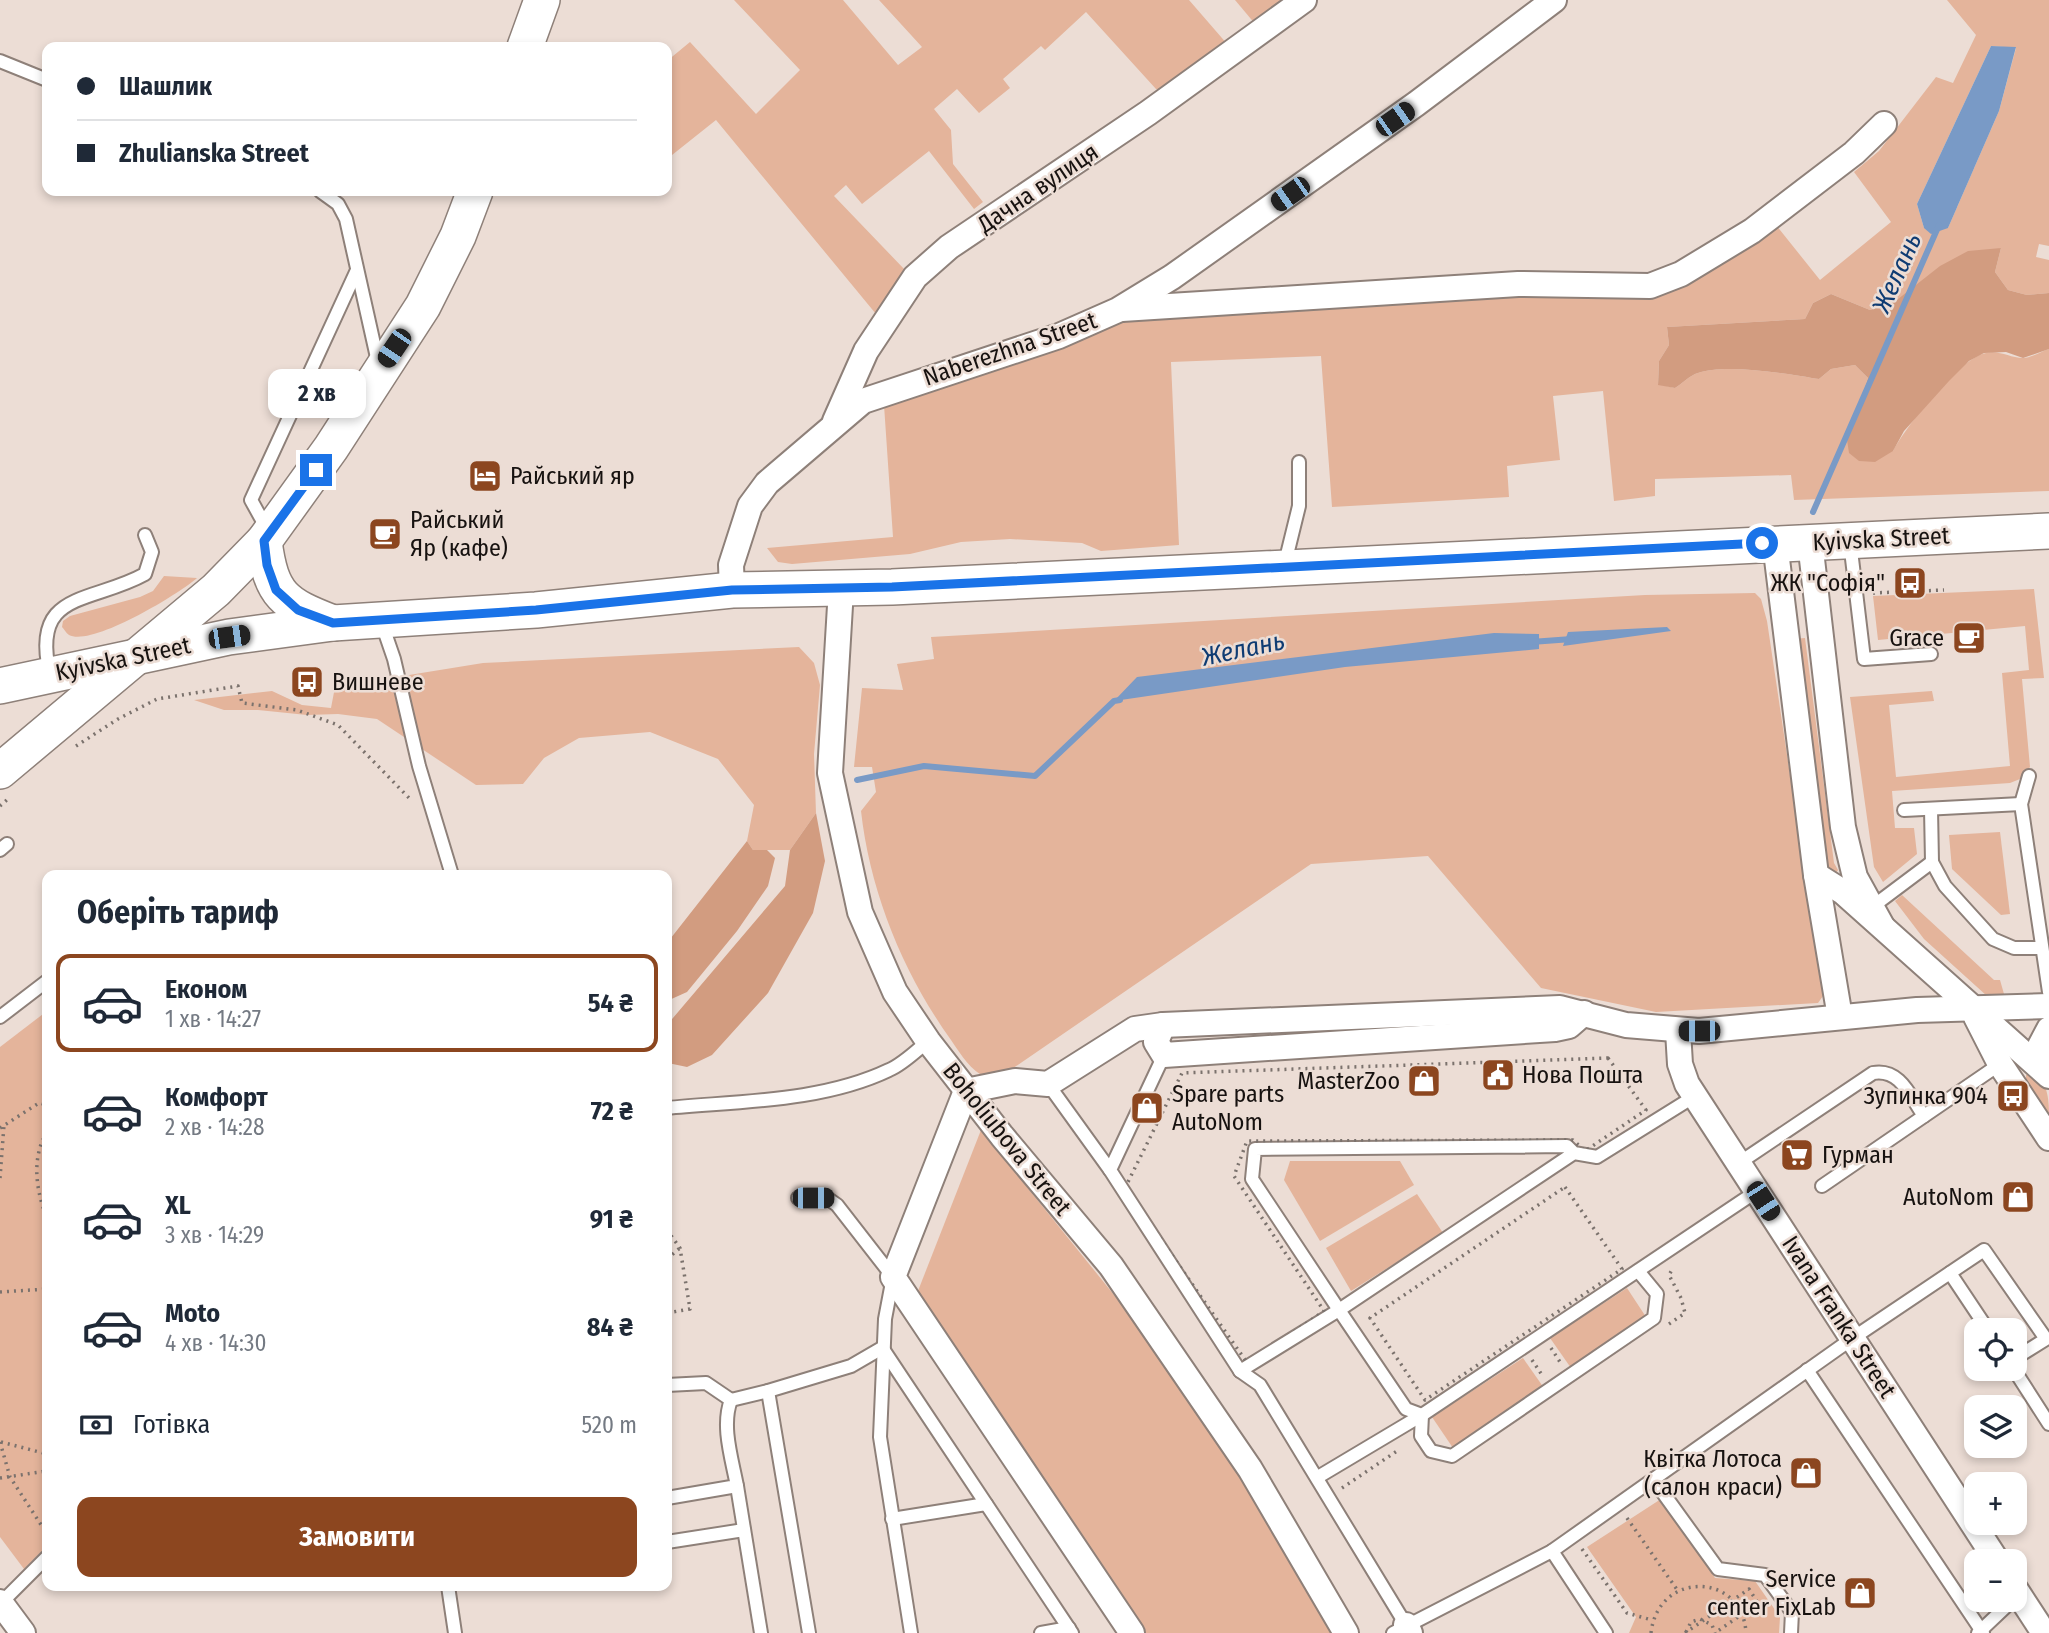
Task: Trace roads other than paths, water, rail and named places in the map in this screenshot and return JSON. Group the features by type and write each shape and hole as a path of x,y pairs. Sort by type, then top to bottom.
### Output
{"main road":[{"path":"527,42 542,0"},
{"path":"7,783 135,657 216,590 267,538 331,448 423,306 458,236 473,196"},
{"name":"Kyivska Street","path":"0,686 229,637 333,623 536,610 732,590 841,589 2049,531"},
{"path":"267,538 267,565 276,590 298,610 333,623"}],"street":[{"name":"Дачна вулиця","path":"832,429 866,351 915,277 949,247 1148,113 1304,0"},
{"name":"Naberezhna Street","path":"732,590 731,565 750,506 767,483 863,401 1059,336 1118,310 1172,278 1416,104 1554,0"},
{"path":"1118,310 1518,284 1650,286 1681,274 1752,230 1853,153 1884,124"},
{"path":"1810,542 1843,827 1855,877 1877,917"},
{"path":"1775,543 1816,875 1840,1017"},
{"name":"Boholiubova Street","path":"841,589 830,774 860,912 895,992 928,1041 967,1091 1111,1266 1250,1469 1346,1633"},
{"path":"1816,875 1877,917 1971,1007 2047,1072"},
{"path":"1132,1633 893,1277 967,1091 1015,1081 1048,1084 1135,1029 1163,1025 1560,1008 1626,1026 1678,1031 1971,1007 2049,1006"},
{"path":"1971,1007 2000,1064 2049,1138"},
{"path":"1163,1025 1156,1042 1164,1055 1555,1028 1569,1026 1584,1013"},
{"path":"2047,1072 2040,1046 2049,1029"},
{"name":"Ivana Franka Street","path":"1678,1031 1680,1064 1695,1097 1989,1549"},
{"path":"2014,1086 2017,1075 2023,1068 2047,1072"},
{"path":"0,1603 22,1632"},
{"path":"2027,1611 2044,1633"}],"lane":[{"path":"0,61 42,78"},
{"path":"327,196 338,204 346,219 380,370"},
{"path":"267,538 251,500 357,270"},
{"path":"1284,567 1299,506 1299,462"},
{"path":"50,674 44,648 45,631 60,609 83,597 122,586 145,573 152,552 145,535"},
{"path":"1850,542 1864,659 1931,654"},
{"path":"380,621 394,659 435,824 450,870"},
{"path":"2029,776 2021,804 2049,992"},
{"path":"1904,810 2021,804"},
{"path":"1931,809 1932,862 1945,886 1993,939 2014,948 2042,948"},
{"path":"1877,917 1932,862"},
{"path":"0,1017 42,985"},
{"path":"672,1107 820,1091 861,1082 892,1069 928,1041"},
{"path":"1110,1170 1164,1055"},
{"path":"1822,1186 2000,1064"},
{"path":"1739,1163 1873,1073 1885,1071 1896,1075 1924,1116"},
{"path":"1048,1084 1110,1170 1240,1371 1260,1385 1318,1477 1403,1630 1552,1551 1807,1370 1984,1250 2046,1339 2027,1351"},
{"path":"1422,1415 1406,1409 1252,1179 1255,1149 1567,1146 1574,1153 1597,1157 1695,1097"},
{"path":"1240,1371 1339,1310 1574,1153"},
{"path":"1318,1477 1422,1415 1757,1191"},
{"path":"798,1198 827,1198 837,1205 893,1277 883,1348 880,1437 911,1633"},
{"path":"1422,1415 1421,1436 1431,1451 1452,1456 1654,1318 1657,1294 1638,1271"},
{"path":"1950,1273 1980,1318"},
{"path":"672,1384 689,1381 706,1383 732,1400 851,1366 883,1348"},
{"path":"883,1348 1070,1630 1041,1633"},
{"path":"1807,1370 1981,1632 1999,1612"},
{"path":"2021,1381 2049,1424"},
{"path":"768,1391 810,1633"},
{"path":"732,1400 726,1422 761,1633"},
{"path":"1653,1479 1717,1569 1765,1575 1792,1612 1791,1633"},
{"path":"672,1497 737,1486"},
{"path":"892,1519 986,1504"},
{"path":"672,1541 744,1530"},
{"path":"1552,1551 1606,1633"},
{"path":"0,1603 42,1562"},
{"path":"449,1591 455,1633"}],"water":[{"path":"1991,46 2016,47 1999,111 1948,228 1931,234 1924,228 1917,204"},
{"path":"1667,627 1671,631 1563,646 1568,632"},
{"path":"1494,633 1539,634 1539,649 1345,667 1114,701 1137,677"}],"waterway":[{"name":"Желань","path":"1813,512 1939,225"},
{"name":"Желань","path":"1531,642 1572,639"},
{"name":"Желань","path":"857,780 924,766 1035,776 1114,701 1120,700"}],"place":[{"name":"Райський яр","path":"485,476"},
{"name":"Райський Яр (кафе)","path":"385,534"},
{"name":"ЖК \"Софія\"","path":"1910,583"},
{"name":"Grace","path":"1969,638"},
{"name":"Вишневе","path":"307,682"},
{"name":"Нова Пошта","path":"1498,1075"},
{"name":"MasterZoo","path":"1424,1081"},
{"name":"Зупинка 904","path":"2013,1096"},
{"name":"Spare parts AutoNom","path":"1147,1108"},
{"name":"Гурман","path":"1797,1155"},
{"name":"AutoNom","path":"2018,1197"},
{"name":"Квітка Лотоса (салон краси)","path":"1806,1473"},
{"name":"Service center FixLab","path":"1860,1593"}]}
